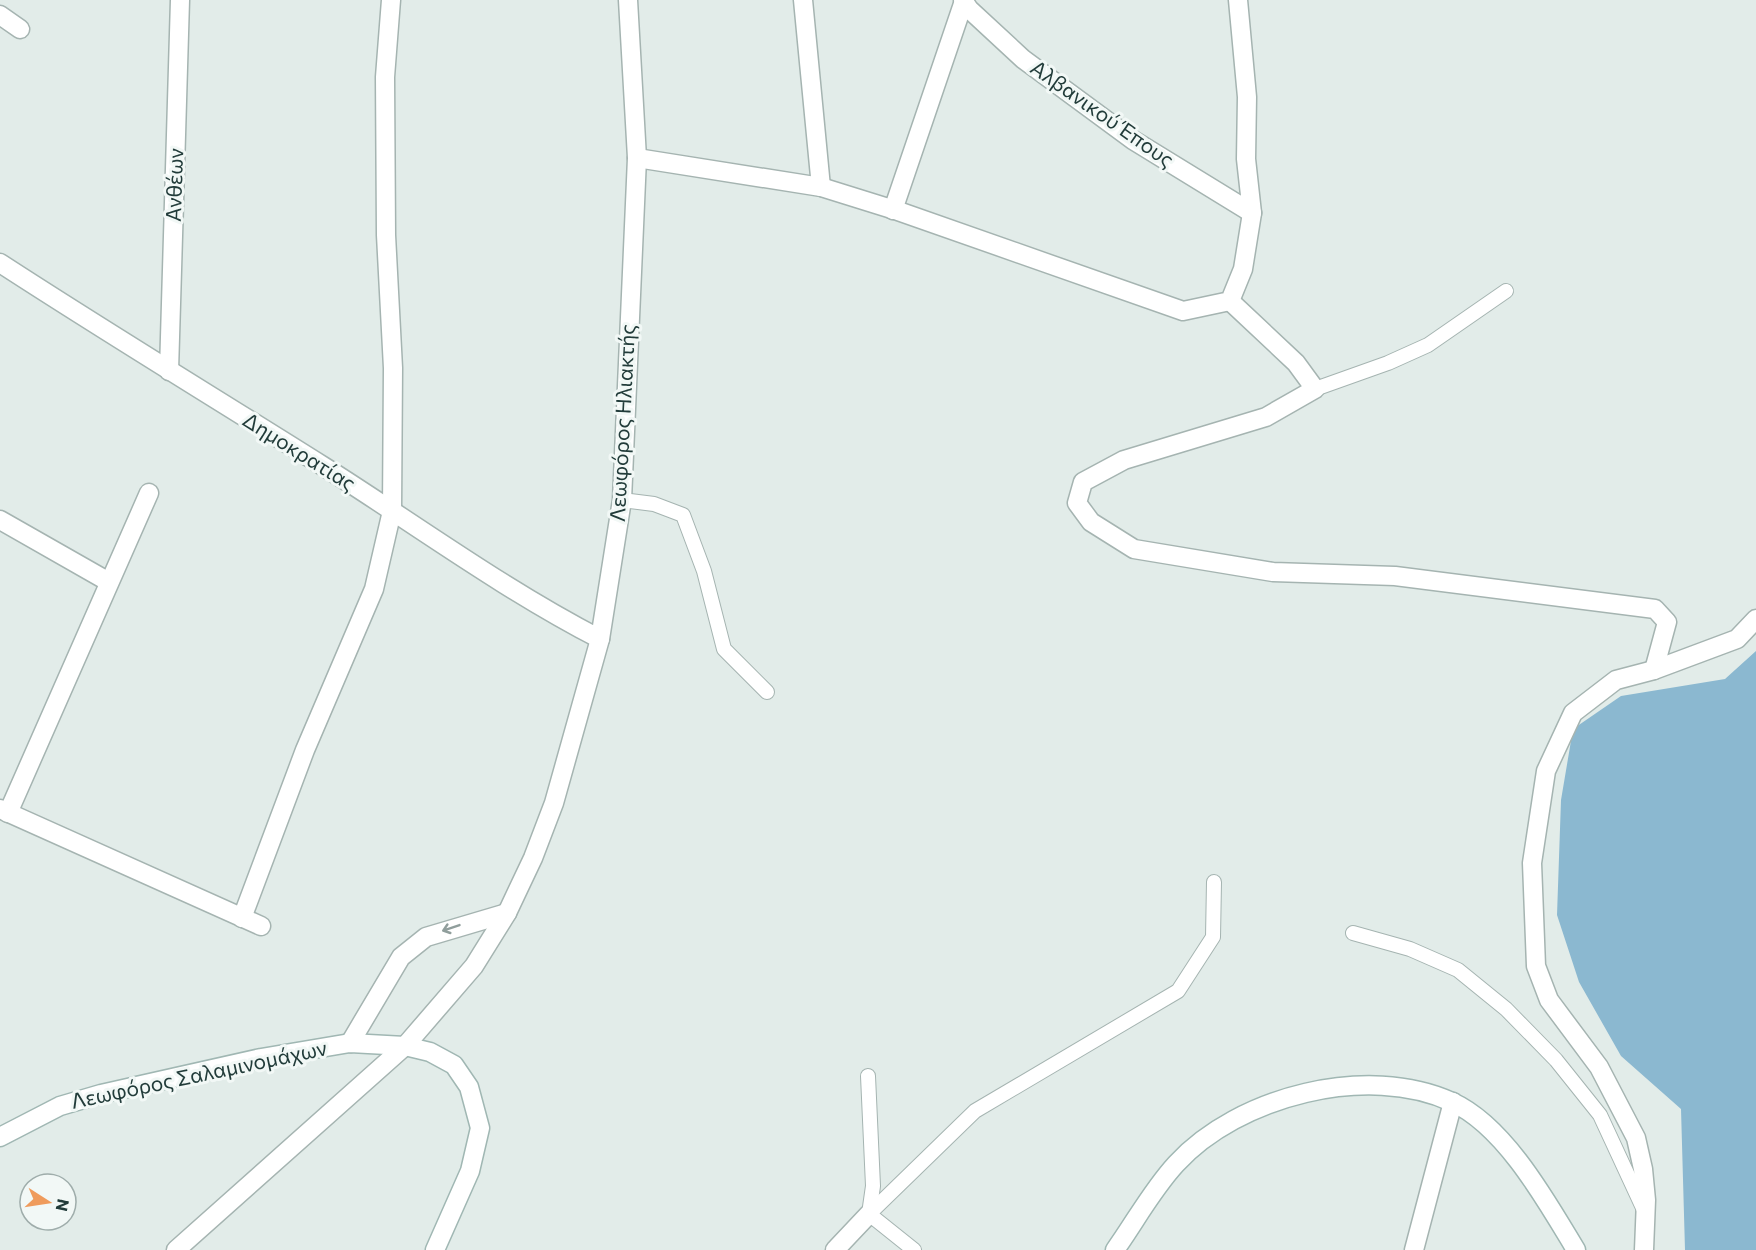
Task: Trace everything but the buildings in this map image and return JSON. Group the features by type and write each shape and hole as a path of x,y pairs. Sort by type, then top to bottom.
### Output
{"street":[{"name":"Ανθέων","path":"169,370 180,0"},
{"path":"242,918 305,750 374,589 392,511 393,368 386,235 385,88 391,0"},
{"name":"Λεωφόρος Ηλιακτής","path":"176,1250 405,1046 474,966 507,913 533,858 554,802 600,639 622,500 637,158 628,0"},
{"path":"803,0 821,187"},
{"path":"893,210 963,0"},
{"name":"Αλβανικού Έπους","path":"963,0 1023,59 1133,140 1252,213"},
{"path":"1230,301 1243,269 1252,213 1246,159 1246,97 1238,0"},
{"path":"0,15 20,29"},
{"path":"637,158 821,187 1183,311 1230,301"},
{"name":"Δημοκρατίας","path":"0,262 546,611 600,639"},
{"path":"1230,301 1296,363 1315,389 1266,417 1124,460 1083,482 1077,503 1091,522 1134,549 1273,572 1395,576 1655,609 1667,622 1654,670"},
{"path":"149,494 4,811 261,926"},
{"path":"0,520 110,582"},
{"path":"1644,1250 1643,1169 1636,1138 1599,1067 1549,999 1539,974 1532,863 1546,771 1573,713 1616,680 1654,670 1737,639 1756,619"},
{"path":"350,1043 401,957 426,937 507,913"},
{"name":"Λεωφόρος Σαλαμινομάχων","path":"0,1137 60,1106 101,1094 261,1058 350,1043 405,1046 430,1052 454,1065 469,1088 480,1128 470,1171 435,1250"},
{"path":"1115,1250 1176,1164 1210,1135 1245,1116 1285,1099 1319,1089 1356,1085 1400,1085 1453,1102 1483,1124 1517,1158 1576,1250"},
{"path":"1414,1250 1453,1102"},
{"path":"835,1250 869,1214"}],"lane":[{"path":"1315,389 1388,363 1428,345 1506,291"},
{"path":"622,500 654,504 683,515 704,571 724,649 767,692"},
{"path":"869,1214 975,1111 1178,990 1213,937 1214,882"},
{"path":"1353,933 1410,949 1458,970 1506,1009 1556,1060 1600,1115 1645,1212"},
{"path":"868,1076 873,1186 869,1214"},
{"path":"869,1214 914,1250"}],"water":[{"path":"1756,651 1756,1250 1685,1250 1681,1109 1621,1056 1579,982 1557,915 1561,800 1573,729 1621,696 1725,679"}]}
